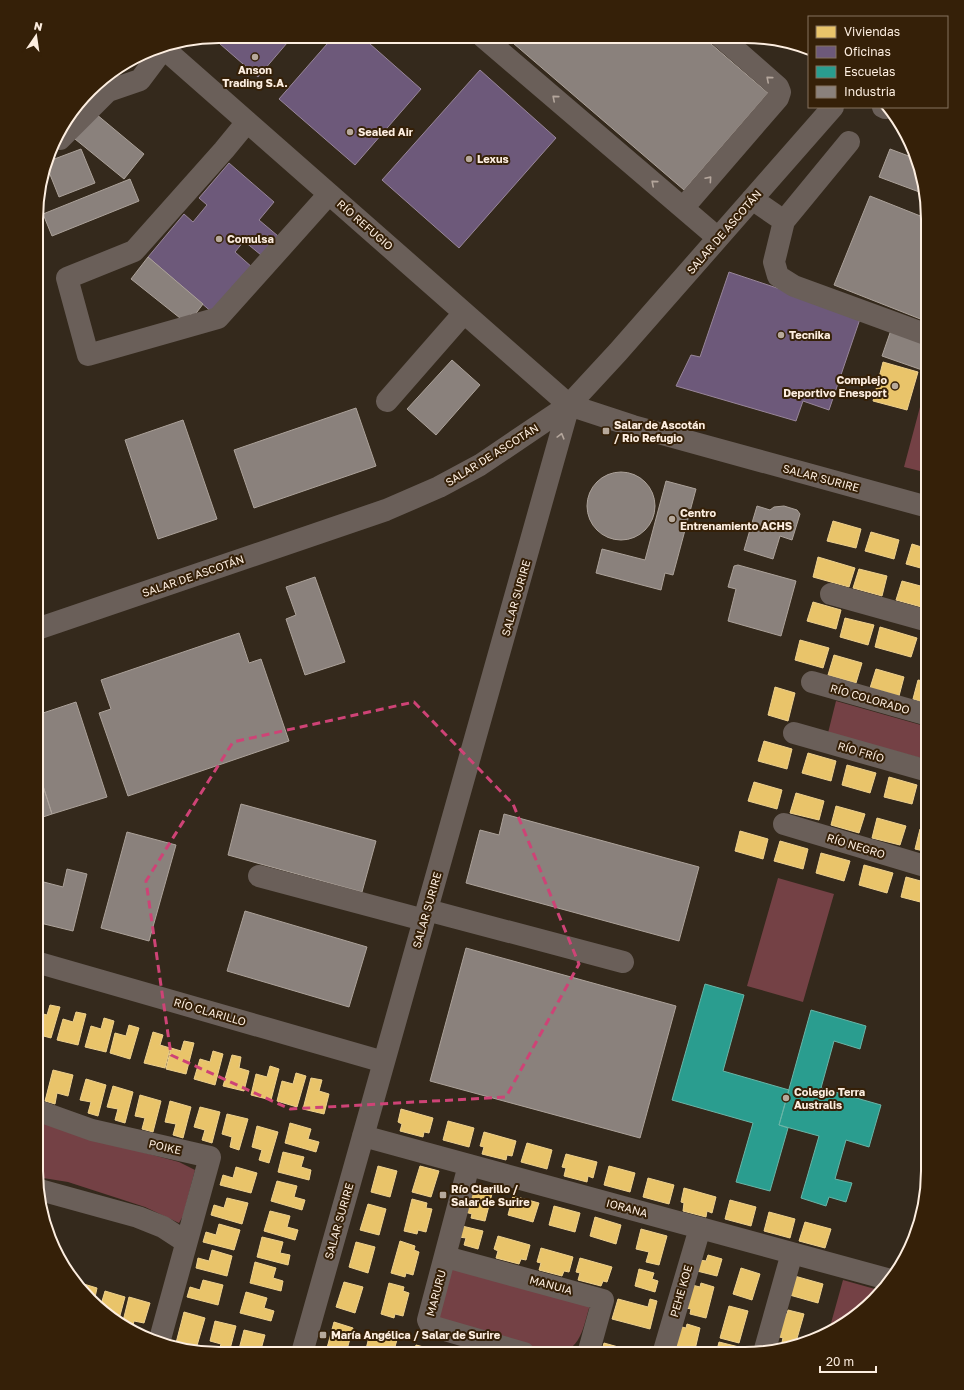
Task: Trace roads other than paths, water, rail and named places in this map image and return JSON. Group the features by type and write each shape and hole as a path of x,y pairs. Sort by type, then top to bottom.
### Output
{"street":[{"path":"490,43 718,238"},
{"path":"683,208 778,98 780,92 778,87 727,43"},
{"name":"RÍO REFUGIO","path":"166,51 569,405"},
{"path":"66,134 108,91 140,80 158,54"},
{"name":"SALAR DE ASCOTÁN","path":"43,627 411,501 480,465 569,405 618,352 831,108"},
{"path":"247,122 224,150 134,250 67,278 88,355 218,318 329,194"},
{"path":"849,142 784,221 774,262 778,276 794,286 921,332"},
{"path":"752,199 784,221"},
{"path":"387,401 464,312"},
{"name":"SALAR SURIRE","path":"304,1347 569,405 633,426 921,505"},
{"path":"524,436 541,446 553,466"},
{"path":"830,594 921,618"},
{"name":"RÍO COLORADO","path":"812,682 921,713"},
{"name":"RÍO FRÍO","path":"794,733 921,768"},
{"name":"RÍO NEGRO","path":"784,824 921,865"},
{"path":"259,876 623,962"},
{"name":"RÍO CLARILLO","path":"43,964 384,1062"},
{"name":"POIKE","path":"43,1112 92,1130 210,1157 160,1337"},
{"name":"IORANA","path":"363,1136 885,1278"},
{"name":"MARURU","path":"469,1165 428,1320 431,1326 503,1347"},
{"path":"44,1191 138,1217 163,1227 186,1242"},
{"name":"PEHE KOE","path":"665,1347 700,1228"},
{"path":"766,1345 792,1253"},
{"name":"MANUIA","path":"446,1256 603,1300 590,1347"}],"place":[{"name":"Anson Trading S.A.","path":"255,57"},
{"name":"Sealed Air","path":"350,132"},
{"name":"Lexus","path":"469,159"},
{"name":"Comulsa","path":"219,239"},
{"name":"Tecnika","path":"781,335"},
{"name":"Complejo Deportivo Enesport","path":"895,386"},
{"name":"Salar de Ascotán / Rio Refugio","path":"606,431"},
{"name":"Centro Entrenamiento ACHS","path":"672,519"},
{"name":"Colegio Terra Australis","path":"786,1098"},
{"name":"Río Clarillo / Salar de Surire","path":"443,1195"},
{"name":"María Angélica / Salar de Surire","path":"323,1335"}]}
